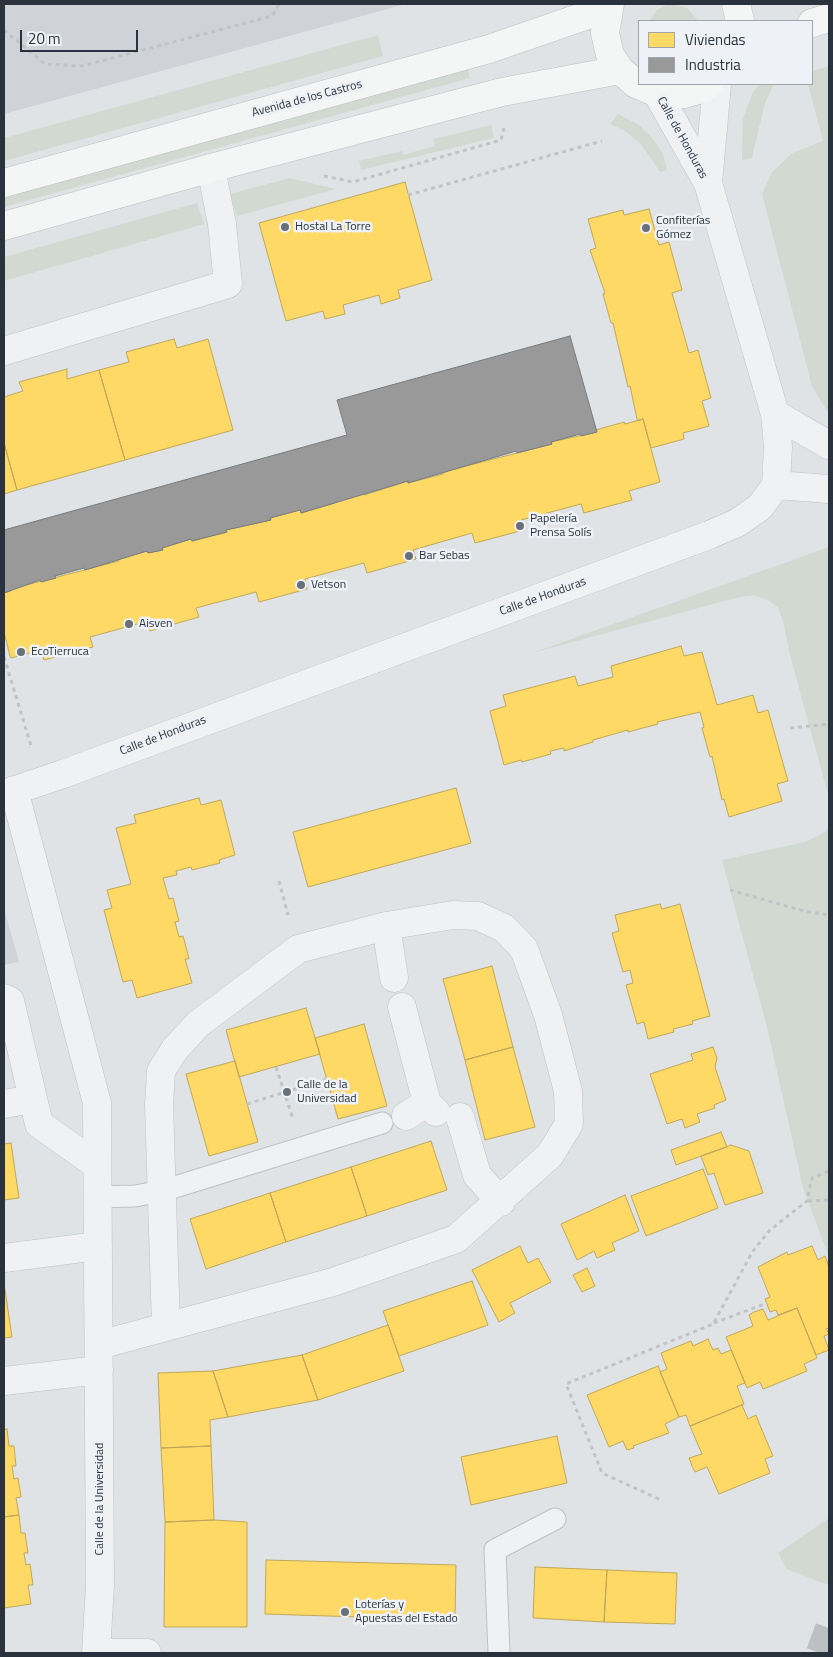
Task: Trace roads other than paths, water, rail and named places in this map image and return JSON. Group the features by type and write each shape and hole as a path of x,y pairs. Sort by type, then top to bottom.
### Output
{"main road":[{"path":"736,4 740,20"},
{"path":"609,6 605,33 610,55 620,70 638,85"},
{"name":"Avenida de los Castros","path":"4,182 489,49 609,6"},
{"path":"813,23 829,18"},
{"path":"4,226 211,168 502,92 620,70"},
{"path":"638,85 657,93 684,94 706,85"}],"street":[{"name":"Calle de Honduras","path":"708,183 717,85"},
{"name":"Calle de Honduras","path":"9,792 710,535 737,522 760,507 776,485 778,457 775,414 708,183 657,93"},
{"path":"4,350 228,284 222,224 211,168"},
{"path":"775,414 829,445"},
{"path":"776,485 829,489"},
{"name":"Calle de la Universidad","path":"9,792 97,1103 100,1585 97,1653"},
{"path":"4,1381 99,1358 166,1326 333,1282 456,1240 501,1202 550,1155 563,1138 569,1124 568,1092 548,1015 524,949 504,928 478,916 452,915 386,926 298,950 198,1024 175,1049 161,1071 159,1105 166,1326"},
{"path":"386,926 394,978"},
{"path":"4,998 10,1001 39,1124 97,1165"},
{"path":"402,1007 422,1114 501,1202"},
{"path":"4,1104 33,1099"},
{"path":"4,1258 98,1246"},
{"path":"97,1653 147,1653"}],"lane":[{"path":"98,1198 134,1196 162,1191 301,1148 422,1114"},
{"path":"498,1653 495,1550 555,1519"}],"tunnel":[{"path":"820,1653 829,1628"}],"place":[{"name":"Hostal La Torre","path":"285,227"},
{"name":"Confiterías Gómez","path":"646,228"},
{"name":"Papelería Prensa Solís","path":"520,526"},
{"name":"Bar Sebas","path":"409,556"},
{"name":"Vetson","path":"301,585"},
{"name":"Aisven","path":"129,624"},
{"name":"EcoTierruca","path":"21,652"},
{"name":"Calle de la Universidad","path":"287,1092"},
{"name":"Loterías y Apuestas del Estado","path":"345,1612"}]}
